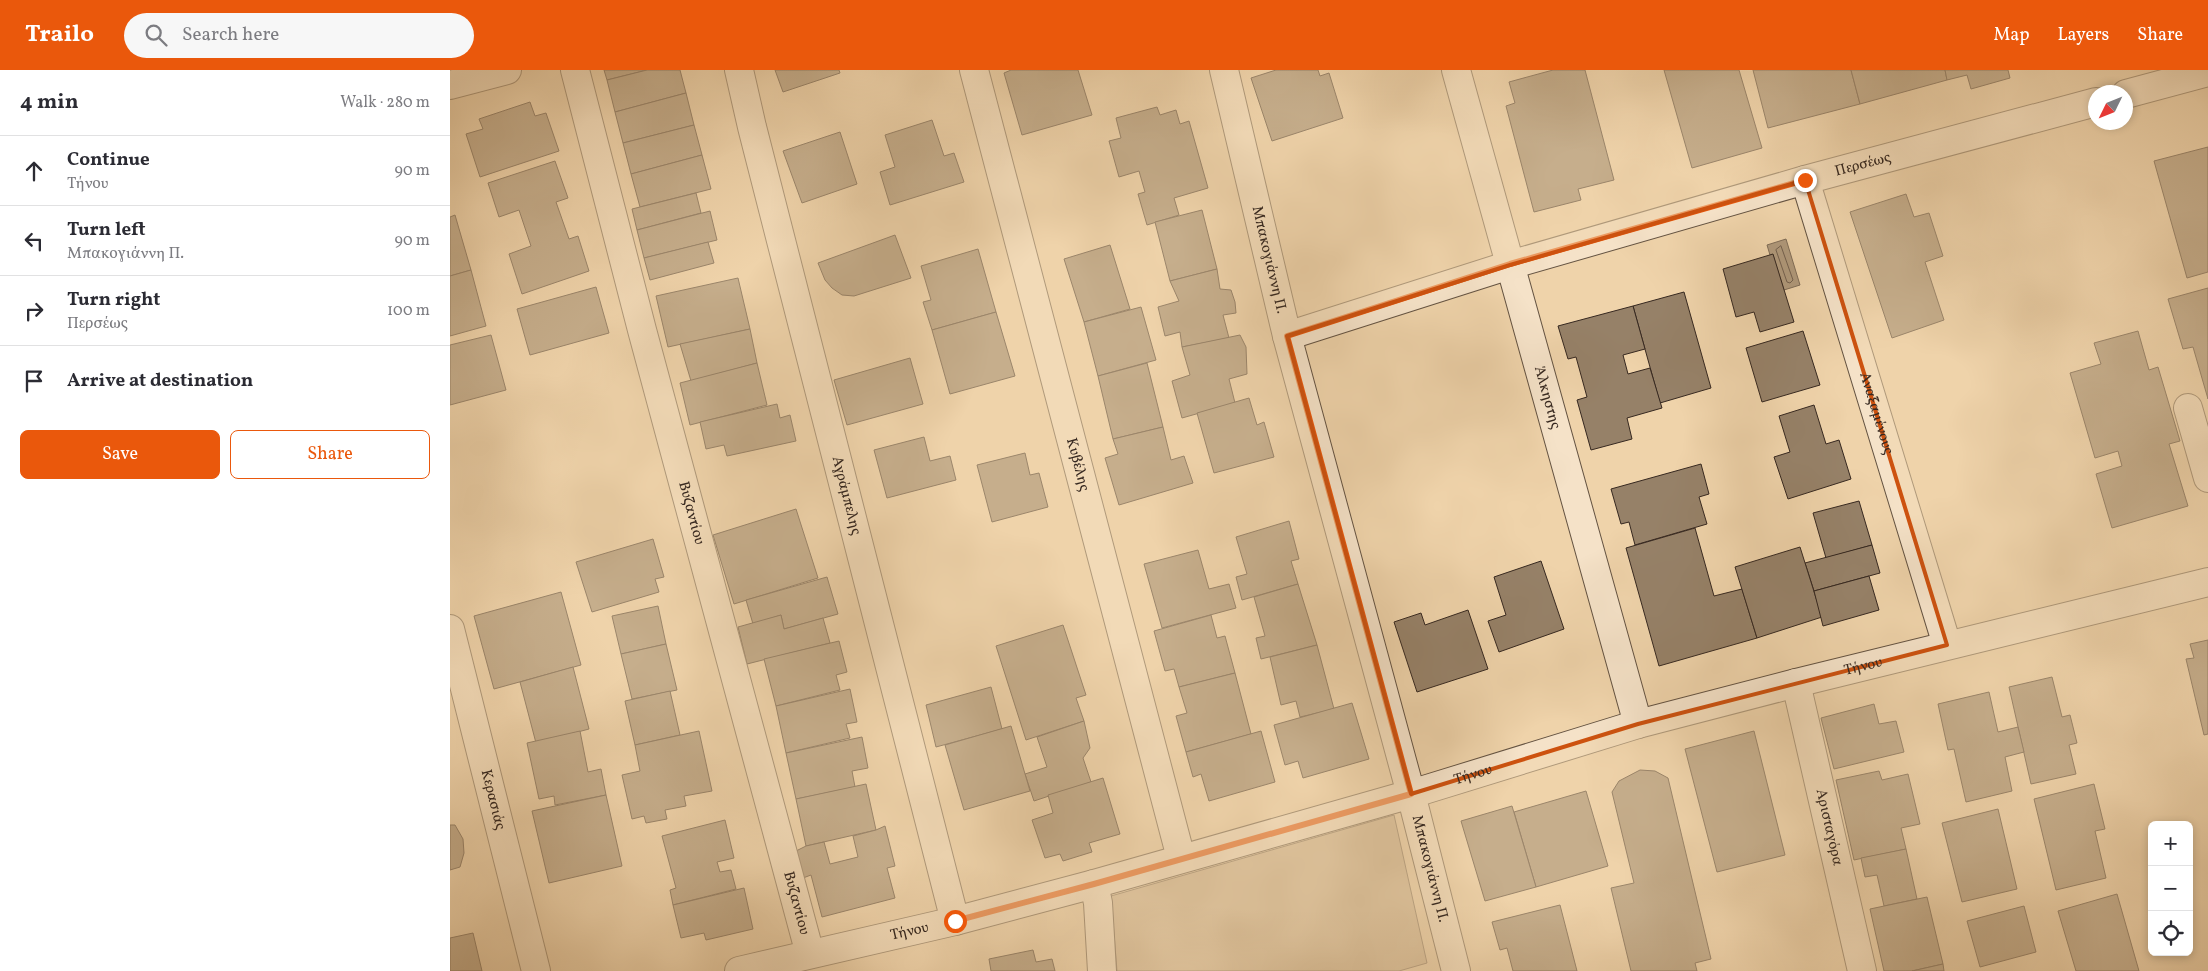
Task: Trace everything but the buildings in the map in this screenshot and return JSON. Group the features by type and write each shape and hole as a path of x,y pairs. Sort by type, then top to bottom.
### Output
{"street":[{"path":"450,85 507,70"},
{"name":"Βυζαντίου","path":"575,70 642,330 828,958"},
{"name":"Αγράμπελης","path":"739,70 955,921"},
{"name":"Κυβέλης","path":"974,70 1181,858"},
{"name":"Μπακογιάννη Π.","path":"1224,70 1287,336 1411,794 1456,971"},
{"name":"Άλκηστης","path":"1456,70 1638,724"},
{"path":"2133,92 2208,72"},
{"name":"Περσέως","path":"1287,336 1510,264 1805,180 2088,104"},
{"name":"Αναξαμένους","path":"1805,180 1947,645"},
{"path":"2188,408 2208,478"},
{"name":"Τήνου","path":"739,971 828,958 1411,794 1638,724 1796,682 2208,582"},
{"name":"Κερασιάς","path":"450,629 536,971"},
{"name":"Αρισταγόρα","path":"1796,682 1862,971"},
{"path":"1094,884 1098,903 1102,971"}],"highlighted area":[{"path":"1805,180 1947,645 1638,724 1411,794 1287,336 1510,265"}],"shaded area":[{"path":"1394,815 1427,963 1399,971 1117,971 1111,896"}],"water":[{"path":"1786,239 1800,285 1784,290 1773,255 1770,255 1767,245"}],"route":[{"path":"955,921 1094,884 1411,794 1287,336 1510,264 1805,180"}]}
